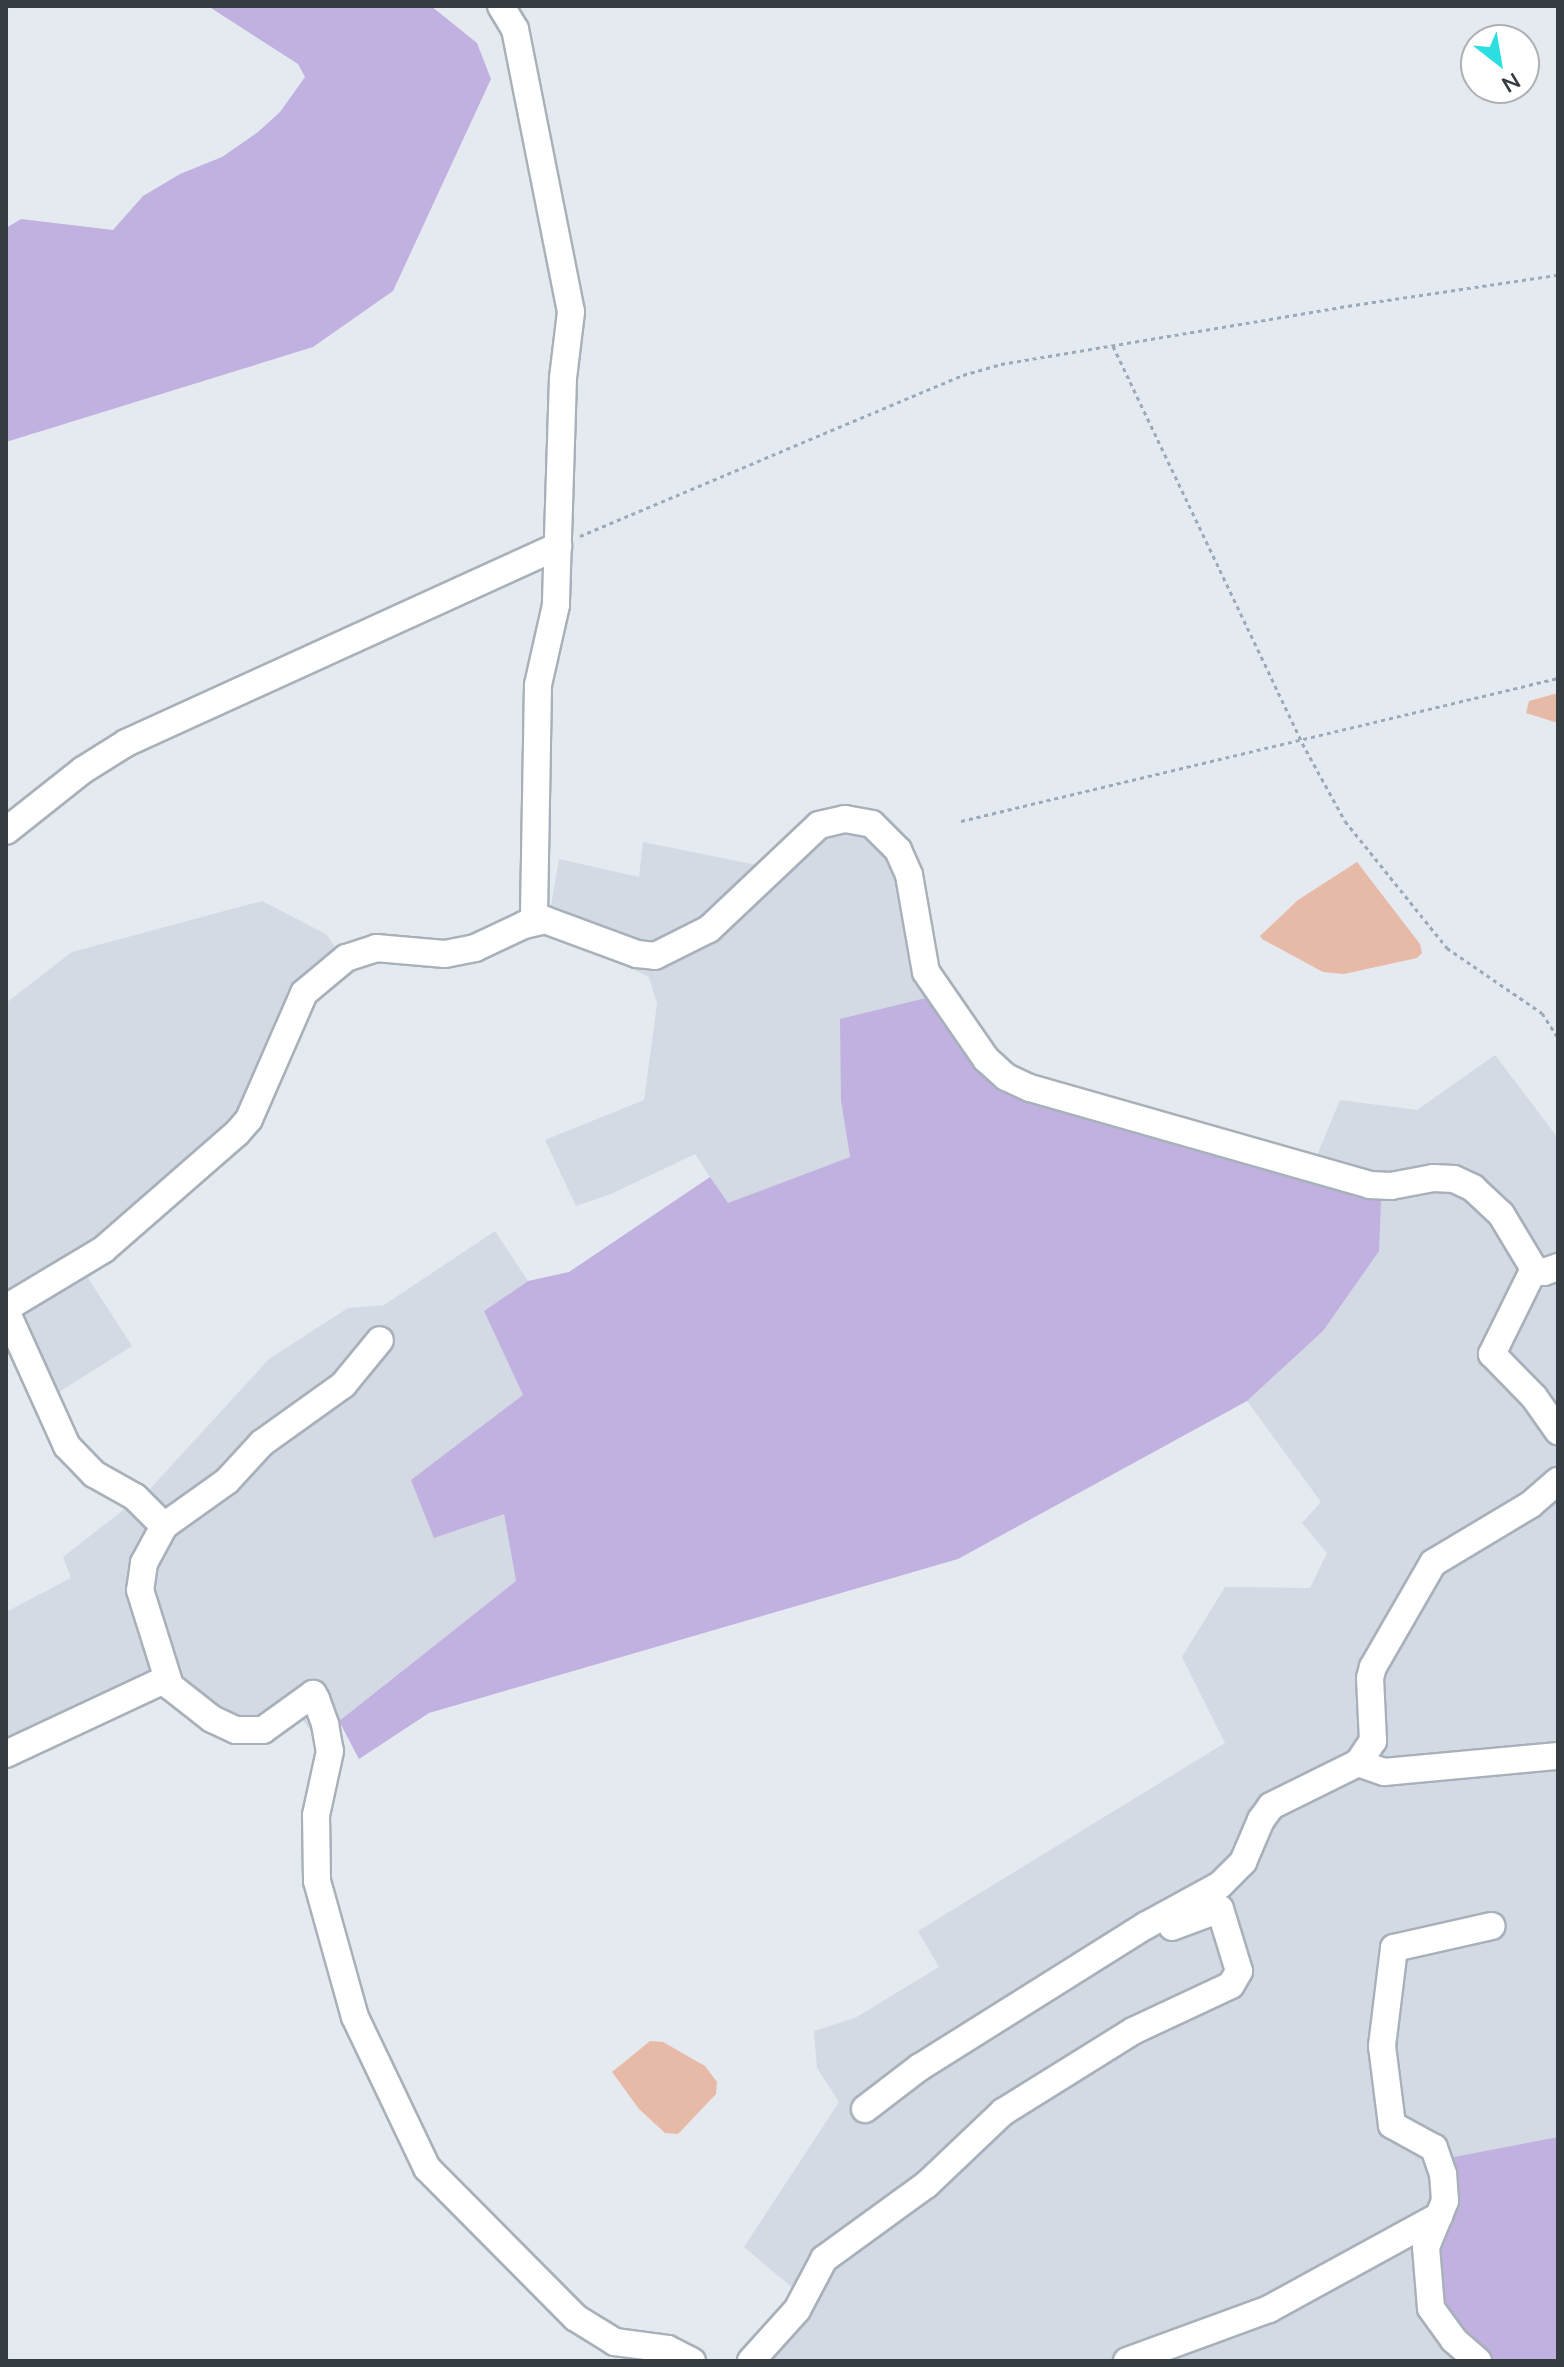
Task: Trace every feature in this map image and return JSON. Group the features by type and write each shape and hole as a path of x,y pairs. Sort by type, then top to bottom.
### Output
{"street":[{"path":"501,6 515,29 571,312 563,378 556,605 538,685 534,921"},
{"path":"6,831 83,770 126,743 558,546"},
{"path":"164,1526 135,1497 94,1474 67,1446 6,1309 104,1249 237,1133 249,1119 304,993 337,963 376,948 445,954 475,948 534,921 551,921 637,954 655,956 709,929 819,825 845,819 872,824 885,834 906,864 926,972 986,1059 1006,1077 1030,1088 1370,1185 1391,1186 1433,1178 1454,1179 1473,1188 1501,1214 1546,1268 1492,1354 1534,1397 1558,1431"},
{"path":"380,1340 343,1385 262,1443 227,1481 157,1533 144,1563 140,1590 166,1679 173,1690 212,1719 236,1730 263,1730 313,1694 325,1724 330,1751 316,1815 317,1881 355,2017 422,2158 438,2182 576,2318 615,2342 668,2349 692,2361"},
{"path":"865,2109 920,2067 1145,1926 1220,1885 1237,1871 1249,1853 1261,1820 1271,1806 1358,1763 1373,1741 1370,1678 1373,1667 1433,1563 1530,1505 1558,1481"},
{"path":"6,1754 166,1679"},
{"path":"1358,1763 1384,1772 1558,1756"},
{"path":"751,2361 797,2310 824,2259 926,2185 1003,2112 1133,2031 1231,1985 1239,1971 1220,1909 1162,1930 1145,1926"},
{"path":"1478,2361 1454,2340 1431,2308 1426,2247 1445,2195 1434,2148 1392,2125 1382,2046 1394,1948 1492,1926"},
{"path":"1127,2361 1269,2309 1439,2216"}],"path":[{"path":"558,546 963,375 1001,364 1340,307 1558,275"},
{"path":"1113,346 1301,739 1345,821 1426,926 1447,948 1542,1013 1558,1038"},
{"path":"961,821 1558,678"}],"shaded area":[{"path":"208,6 431,6 477,43 491,79 393,291 313,347 6,442 6,228 21,219 113,230 143,196 180,174 222,157 258,132 280,112 305,77 298,64"},
{"path":"1558,693 1558,723 1526,713 1529,701"},
{"path":"816,814 867,817 908,855 934,996 841,1101 850,1157 727,1204 695,1154 611,1194 576,1206 545,1140 644,1100 657,1004 649,977 547,929 559,859 639,877 643,842 767,867"},
{"path":"1357,862 1420,944 1422,953 1417,958 1344,974 1323,972 1262,939 1260,936 1298,900"},
{"path":"262,901 326,934 350,968 317,993 256,1134 88,1278 132,1346 35,1407 6,1332 6,1003 72,952"},
{"path":"934,996 984,1072 1381,1201 1379,1251 1323,1331 1247,1401 958,1559 429,1713 359,1759 339,1721 516,1581 504,1514 434,1538 411,1480 523,1395 484,1311 528,1281 569,1272 710,1177 728,1203 850,1157 841,1101 840,1019"},
{"path":"1495,1055 1558,1138 1558,2137 1454,2158 1489,2361 739,2361 785,2315 795,2290 744,2247 839,2102 817,2068 814,2031 855,2018 939,1967 918,1931 1225,1743 1182,1657 1225,1587 1310,1588 1327,1553 1302,1523 1321,1502 1247,1401 1323,1331 1308,1177 1340,1100 1417,1110"},
{"path":"495,1231 528,1281 484,1311 523,1395 504,1514 516,1581 317,1738 300,1717 258,1745 215,1738 153,1691 6,1762 6,1612 71,1578 63,1557 149,1490 269,1359 348,1308 384,1305"},
{"path":"650,2041 663,2042 705,2066 717,2082 716,2094 678,2134 665,2133 639,2109 612,2072"},
{"path":"1558,2137 1558,2361 1489,2361 1438,2305 1437,2229 1457,2201 1454,2157"}]}
